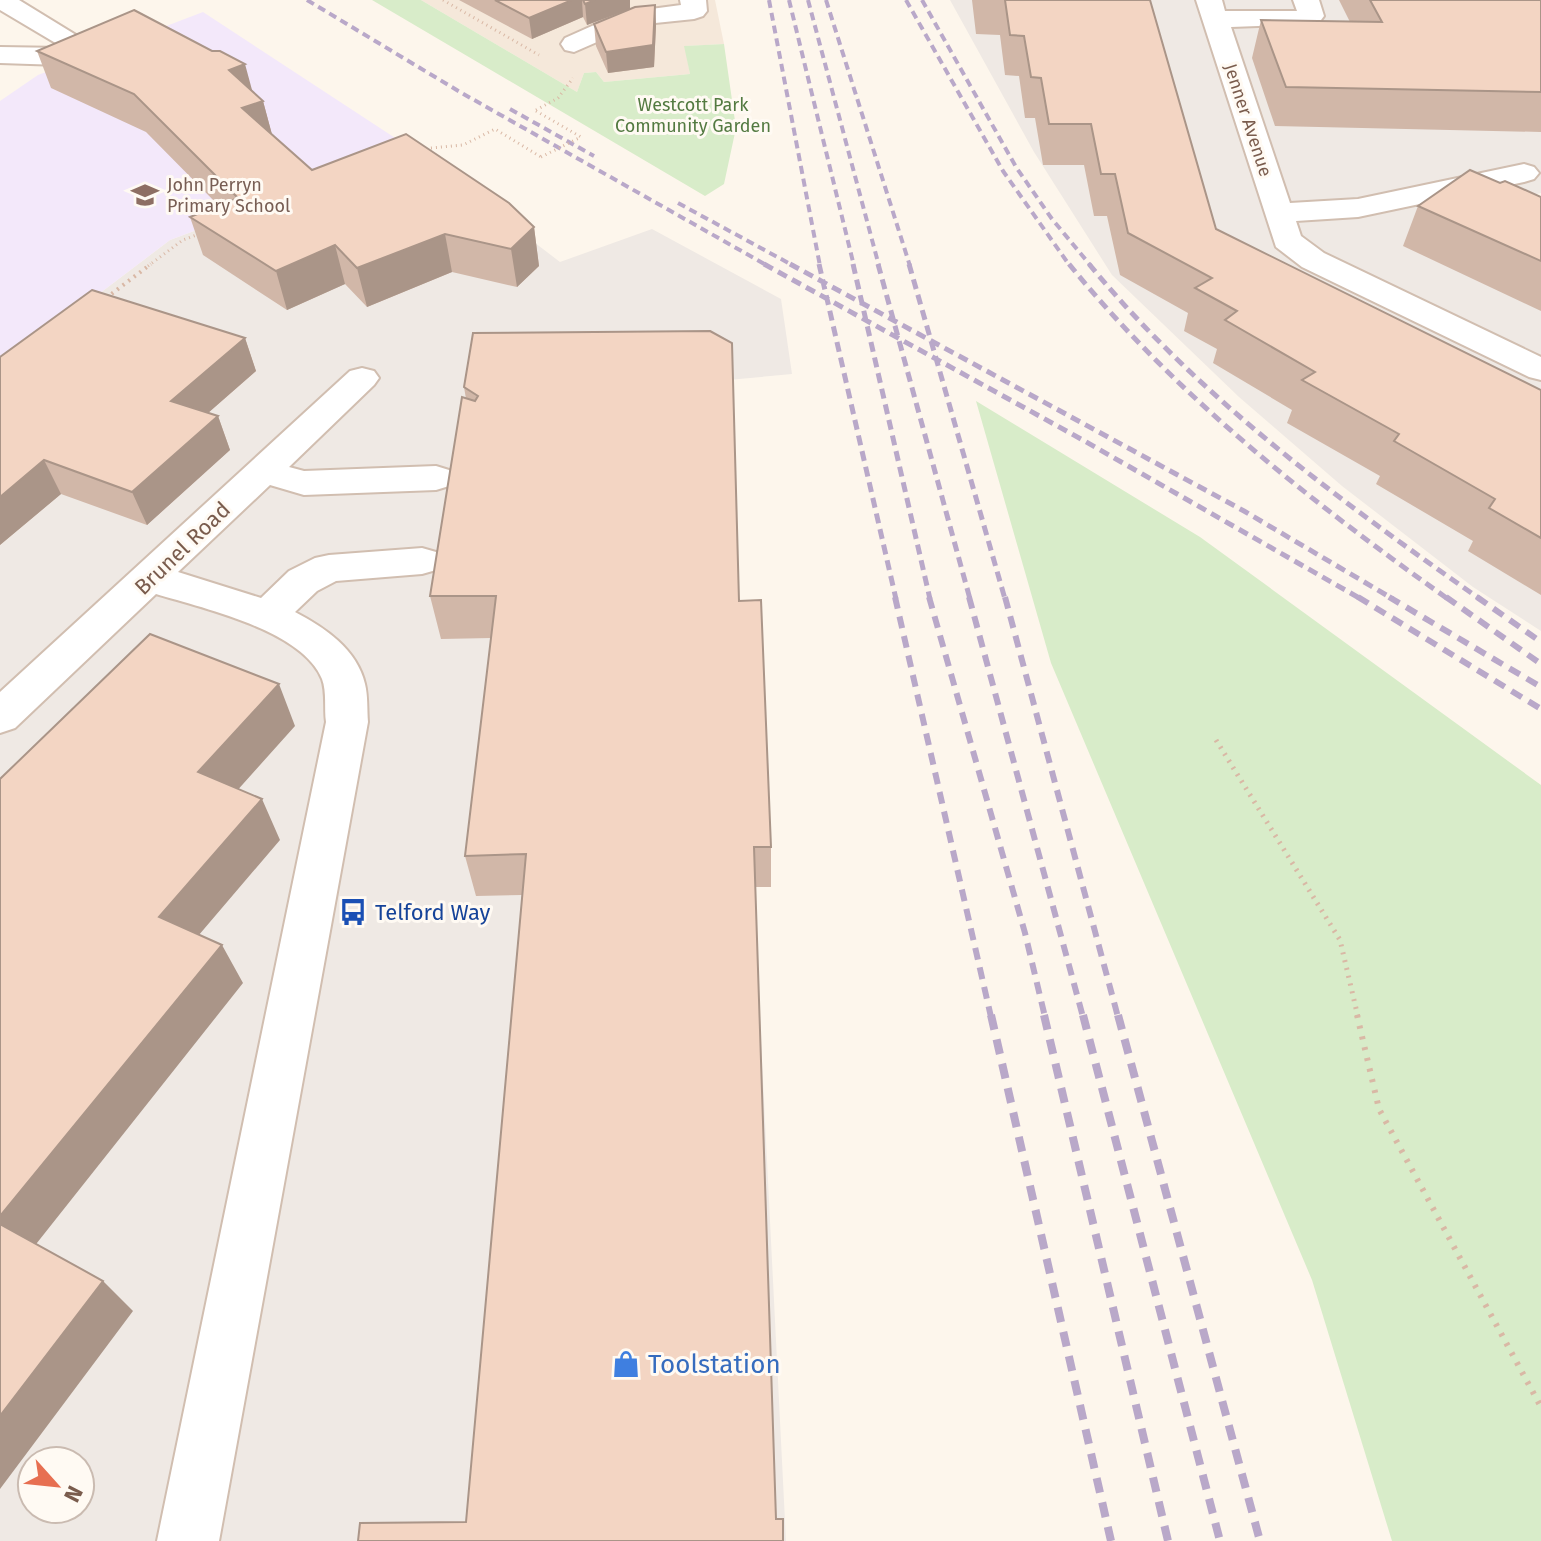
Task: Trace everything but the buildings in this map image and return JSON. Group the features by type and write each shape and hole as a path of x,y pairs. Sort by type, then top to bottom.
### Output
{"street":[{"path":"1,0 77,45"},
{"path":"574,44 630,18 694,11 693,0"},
{"path":"1212,10 1309,19 1311,16 1306,0"},
{"name":"Jenner Avenue","path":"1212,10 1283,227"},
{"path":"0,55 60,57 83,54 122,40"},
{"path":"1524,173 1283,227 1313,260 1541,370"},
{"name":"Brunel Road","path":"0,717 362,378"},
{"path":"262,471 304,483 436,478"},
{"path":"266,616 303,581 329,568 422,561"},
{"path":"151,578 266,616 317,642 341,675 347,722 188,1541"}],"path":[{"path":"443,0 574,74"},
{"path":"415,149 463,145 495,129 541,157 581,137 536,110 570,88 581,64 574,44"},
{"path":"98,304 183,240 212,229"},
{"path":"1216,740 1340,940 1379,1109 1541,1407"}],"shaded area":[{"path":"421,0 715,0 724,44 685,46 690,74 604,82 596,72 584,73 577,92"},
{"path":"950,0 1481,0 1541,72 1541,193 1470,209 1541,241 1541,631 1473,587 1342,486 1239,397 1112,275 1034,152"},
{"name":"John Perryn Primary School","path":"203,12 412,149 170,240 0,369 0,101 38,75"},
{"path":"412,149 560,262 652,229 781,299 792,374 728,380 786,1541 0,1541 0,369 170,240"}],"green space":[{"name":"Westcott Park Community Garden","path":"372,0 421,0 577,92 584,73 596,72 604,82 690,74 684,46 724,44 736,128 724,184 705,196"},
{"path":"976,401 1200,537 1541,785 1541,1541 1392,1541 1312,1280 1051,663"}],"railway":[{"path":"307,0 460,92 768,266"},
{"path":"769,0 820,266"},
{"path":"789,0 854,266"},
{"path":"808,0 879,266"},
{"path":"826,0 910,266"},
{"path":"906,0 1003,171 1070,266"},
{"path":"922,0 1016,167 1052,219 1091,266"},
{"path":"510,109 594,156"},
{"path":"678,203 794,266"},
{"path":"764,264 827,299"},
{"path":"790,264 823,282"},
{"path":"819,264 823,282"},
{"path":"853,264 862,303"},
{"path":"878,264 893,320"},
{"path":"909,264 931,341"},
{"path":"1069,264 1154,358 1247,444 1346,524 1448,599"},
{"path":"1089,264 1176,359 1273,445 1375,524 1480,599"},
{"path":"823,282 862,303"},
{"path":"823,282 827,299"},
{"path":"827,299 866,320"},
{"path":"827,299 896,599"},
{"path":"862,303 893,320"},
{"path":"862,303 866,320"},
{"path":"866,320 898,338"},
{"path":"866,320 930,599"},
{"path":"893,320 931,341"},
{"path":"893,320 898,338"},
{"path":"898,338 936,359"},
{"path":"898,338 970,599"},
{"path":"931,341 1244,511 1393,599"},
{"path":"931,341 936,359"},
{"path":"936,359 1361,599"},
{"path":"936,359 1005,599"},
{"path":"895,597 991,1017"},
{"path":"929,597 1025,933 1045,1017"},
{"path":"969,597 1083,1017"},
{"path":"1005,597 1118,1017"},
{"path":"1358,597 1541,709"},
{"path":"1389,597 1541,687"},
{"path":"1446,597 1541,664"},
{"path":"1477,597 1541,642"},
{"path":"991,1015 1111,1541"},
{"path":"1044,1015 1168,1541"},
{"path":"1083,1015 1220,1541"},
{"path":"1118,1015 1260,1541"}],"place":[{"name":"John Perryn Primary School","path":"145,195"},
{"name":"Telford Way","path":"353,912"},
{"name":"Toolstation","path":"626,1364"}]}
